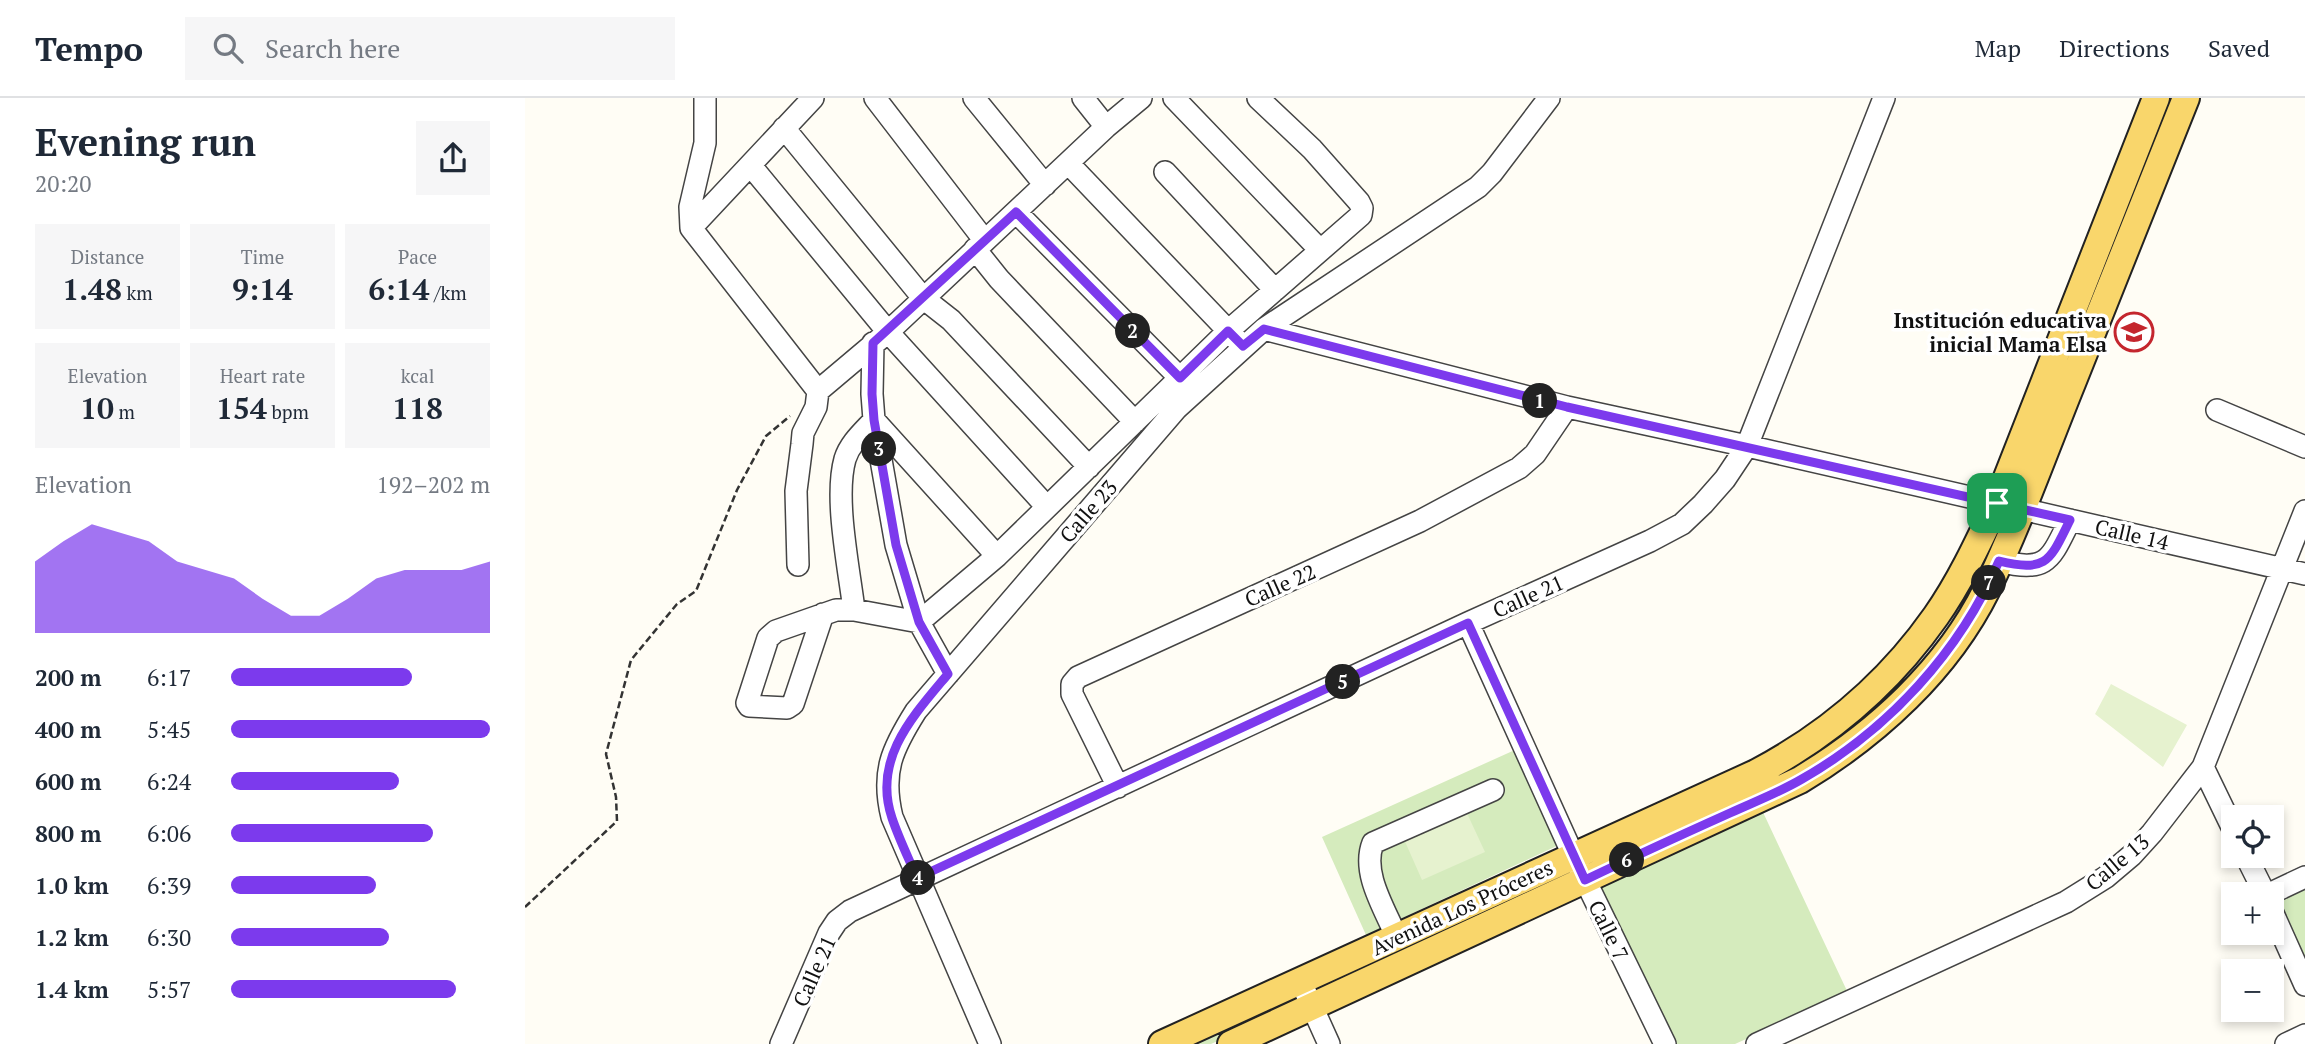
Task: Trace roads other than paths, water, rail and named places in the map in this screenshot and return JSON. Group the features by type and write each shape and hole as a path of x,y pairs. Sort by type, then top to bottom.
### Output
{"main road":[{"name":"Avenida Los Próceres","path":"1231,1044 1801,780 1841,755 1881,723 1938,662 1986,591 1999,561 2009,506 2156,98"},
{"name":"Avenida Los Próceres","path":"1162,1044 1756,773 1822,734 1883,682 1937,616 1980,540 2009,506 2186,98"}],"street":[{"path":"705,98 705,143 689,207 691,228 818,391"},
{"path":"691,228 813,98"},
{"path":"875,98 980,245 999,279 1135,422"},
{"path":"974,98 1045,185"},
{"path":"1083,98 1107,127"},
{"path":"798,565 796,491 801,444 818,391 881,337 1141,98"},
{"path":"1174,98 1321,250"},
{"path":"919,622 997,556 1180,378 1236,339 1275,290 1361,215 1362,208 1312,149 1258,98"},
{"name":"Calle 23","path":"990,1044 892,817 887,798 887,778 891,755 898,739 916,711 1236,339 1264,329 1478,187 1492,173 1549,98"},
{"name":"Calle 21","path":"781,1044 829,933 837,921 866,902 1682,524 1725,479 1747,446 1884,98"},
{"path":"784,128 923,298 951,320 1089,467"},
{"path":"1068,163 1236,339"},
{"path":"751,166 881,337 1047,507"},
{"path":"1165,172 1275,290"},
{"path":"1016,212 1180,378"},
{"name":"Calle 14","path":"1264,329 1567,407 2305,575"},
{"path":"881,337 872,394 874,420 896,545 919,622 948,674"},
{"name":"Calle 22","path":"1118,787 1072,694 1072,684 1078,677 1420,521 1519,468 1535,454 1567,407"},
{"path":"2217,410 2305,447"},
{"path":"874,420 997,556"},
{"path":"854,610 842,485 845,458 855,439 874,420"},
{"name":"Calle 13","path":"1763,1043 2066,902 2106,877 2132,855 2203,767 2305,511"},
{"path":"1999,561 2021,567 2036,566 2049,559 2070,520"},
{"path":"823,614 793,704 787,708 749,706 747,703 768,638 776,631 823,614 837,610 854,610 919,622"},
{"name":"Calle 7","path":"1468,623 1573,855 1665,1044"},
{"path":"2203,767 2221,805"},
{"path":"1397,938 1368,868 1368,855 1373,843 1493,790"},
{"path":"2284,886 2305,877"},
{"path":"2284,938 2305,985"},
{"path":"1301,982 1329,1044"},
{"path":"2286,1044 2305,1035"}],"place":[{"name":"Institución educativa inicial Mama Elsa","path":"2134,332"}]}
